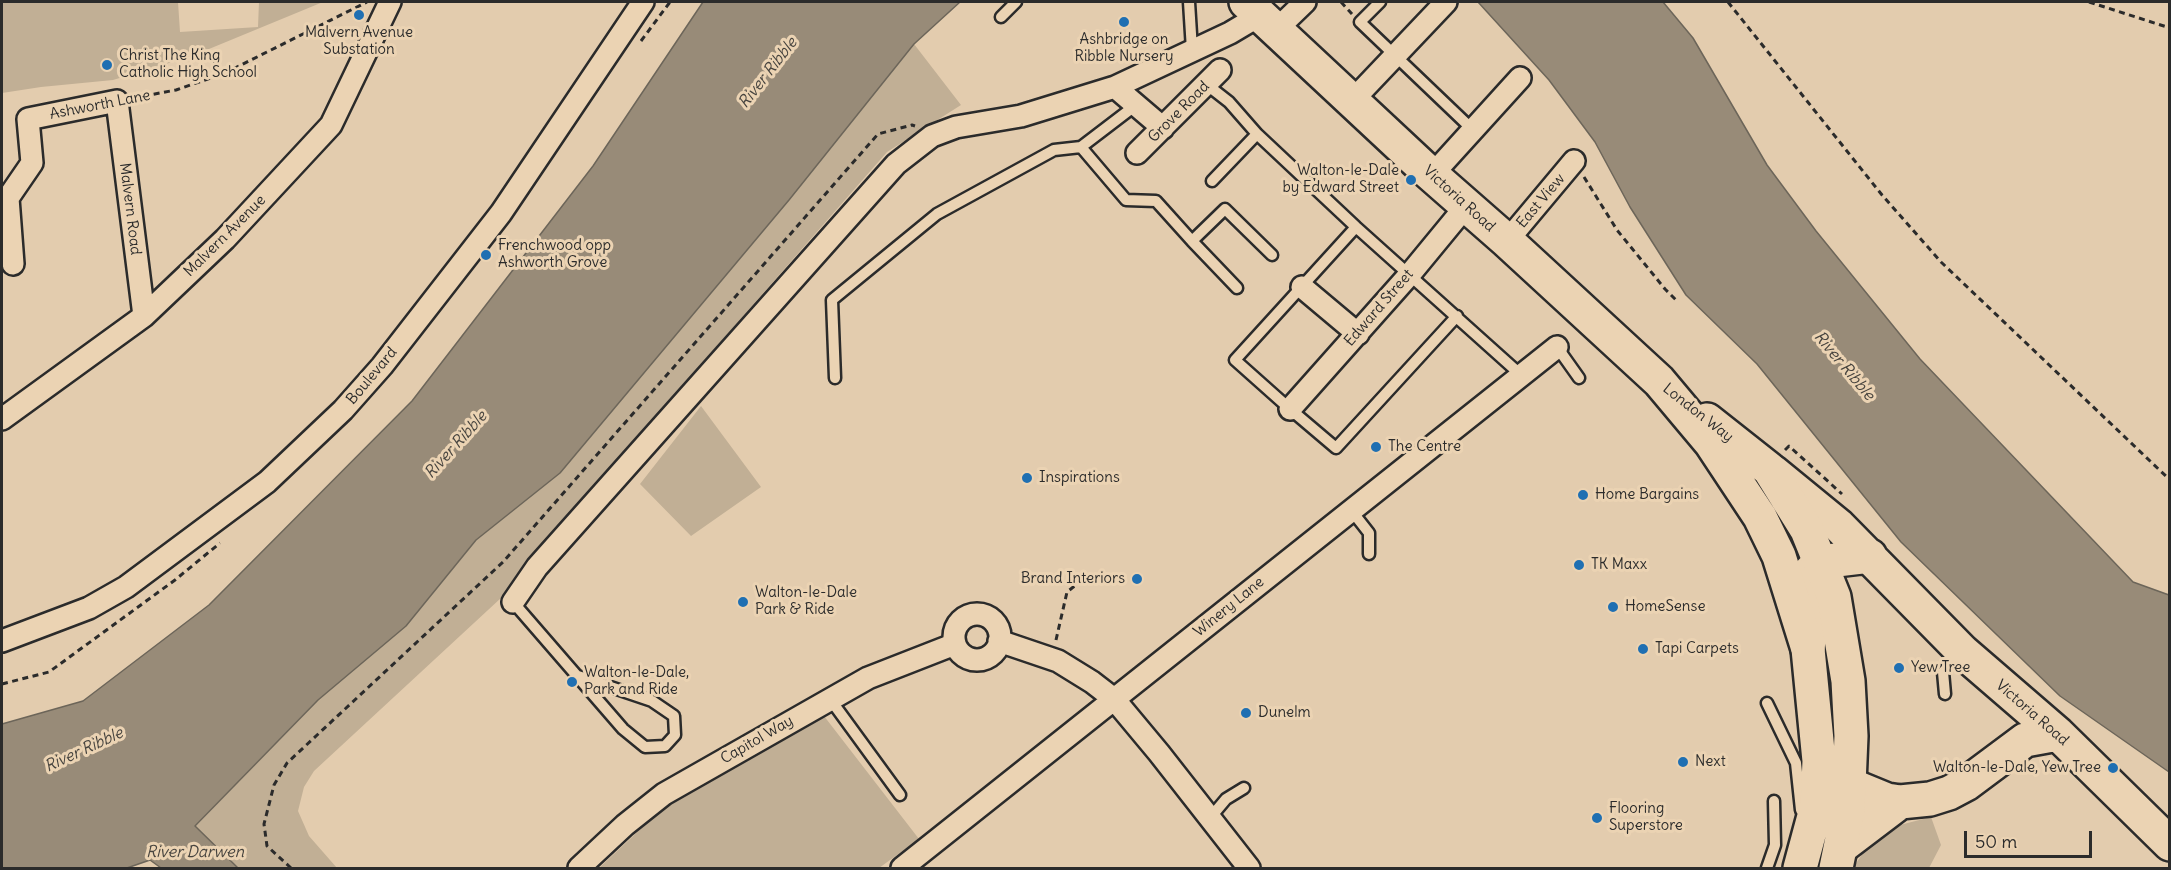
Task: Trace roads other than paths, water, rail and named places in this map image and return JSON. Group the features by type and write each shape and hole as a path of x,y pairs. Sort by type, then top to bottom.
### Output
{"main road":[{"name":"Victoria Road","path":"1260,12 1432,175 1659,381"},
{"name":"London Way","path":"1659,381 1769,469 1803,522 1834,597 1848,681 1851,736 1848,809 1839,857"},
{"name":"London Way","path":"1659,381 1711,443 1760,517 1779,556 1808,649 1819,761 1817,805 1802,860"},
{"name":"Victoria Road","path":"1769,469 1839,526 1870,556 1901,592 1963,652 2058,734 2169,844"},
{"path":"1808,649 1812,605 1810,572 1820,562 1870,556"},
{"path":"2015,747 2022,726 2025,705"},
{"path":"1819,761 1848,784 1887,800 1900,802 1930,799 1966,784 2025,740 2058,734"},
{"path":"1839,857 1900,802"}],"street":[{"name":"Malvern Avenue","path":"2,419 144,316 225,239 331,125 390,2"},
{"name":"Boulevard","path":"2,641 88,608 126,587 267,482 343,410 382,366 501,213 643,2"},
{"path":"513,602 537,567 896,164 932,136 956,127 1021,116 1115,87 1230,33 1260,12 1305,2"},
{"path":"1352,101 1446,2"},
{"name":"Grove Road","path":"1137,153 1213,77"},
{"path":"1432,175 1520,78"},
{"path":"1115,87 1162,128"},
{"name":"Malvern Road","path":"117,101 144,316"},
{"name":"Ashworth Lane","path":"13,264 8,198 32,163 28,119 117,101"},
{"name":"East View","path":"1507,241 1574,161"},
{"name":"Edward Street","path":"1290,409 1358,334 1466,206"},
{"path":"1302,287 1358,334"},
{"name":"Winery Lane","path":"902,868 1557,347"},
{"path":"977,614 986,616 996,624 999,641 996,650 990,656 977,660 964,656 955,644 954,633 964,618 977,614"},
{"path":"999,641 1058,660 1114,699 1249,868"},
{"name":"Capitol Way","path":"579,868 625,825 664,794 868,678 955,644"}],"lane":[{"path":"1001,17 1016,2"},
{"path":"1189,2 1192,50"},
{"path":"1380,2 1360,22 1473,130"},
{"path":"1213,77 1229,102 1257,134 1521,375"},
{"path":"836,378 832,300 937,214 1054,150 1081,147 1136,105"},
{"path":"1212,181 1257,134"},
{"path":"1081,147 1126,200 1156,201 1237,288"},
{"path":"1192,241 1225,209 1272,255"},
{"path":"1356,226 1235,360 1336,448 1457,316"},
{"path":"1557,347 1579,378"},
{"path":"1351,510 1369,533 1368,554"},
{"path":"513,602 622,729 645,747 665,747 675,735 674,716 652,701 578,676"},
{"path":"1945,694 1943,672 1963,652"},
{"path":"830,699 900,795"},
{"path":"1767,703 1797,763 1802,860"},
{"path":"1210,818 1226,800 1244,788"},
{"path":"1767,868 1774,844 1774,801"}],"water":[{"path":"703,2 960,2 914,44 789,200 560,473 476,540 406,626 318,700 195,826 238,868 161,868 150,860 127,868 2,868 2,724 83,701 209,605 412,401 593,166"},
{"name":"River Ribble","path":"1478,2 1663,2 1693,38 1767,165 1816,231 1920,359 2133,582 2169,595 2169,772 2060,696 1901,542 1757,364 1686,295 1630,207 1595,142 1549,80"}],"place":[{"name":"Malvern Avenue Substation","path":"359,15"},
{"name":"Ashbridge on Ribble Nursery","path":"1124,22"},
{"name":"Christ The King Catholic High School","path":"107,65"},
{"name":"Walton-le-Dale by Edward Street","path":"1411,180"},
{"name":"Frenchwood opp Ashworth Grove","path":"486,255"},
{"name":"The Centre","path":"1376,447"},
{"name":"Inspirations","path":"1027,478"},
{"name":"Home Bargains","path":"1583,495"},
{"name":"TK Maxx","path":"1579,565"},
{"name":"Brand Interiors","path":"1137,579"},
{"name":"Walton-le-Dale Park & Ride","path":"743,602"},
{"name":"HomeSense","path":"1613,607"},
{"name":"Tapi Carpets","path":"1643,649"},
{"name":"Yew Tree","path":"1899,668"},
{"name":"Walton-le-Dale, Park and Ride","path":"572,682"},
{"name":"Dunelm","path":"1246,713"},
{"name":"Next","path":"1683,762"},
{"name":"Walton-le-Dale, Yew Tree","path":"2113,768"},
{"name":"Flooring Superstore","path":"1597,818"}],"water label":[{"name":"River Darwen","path":"195,852"}]}
